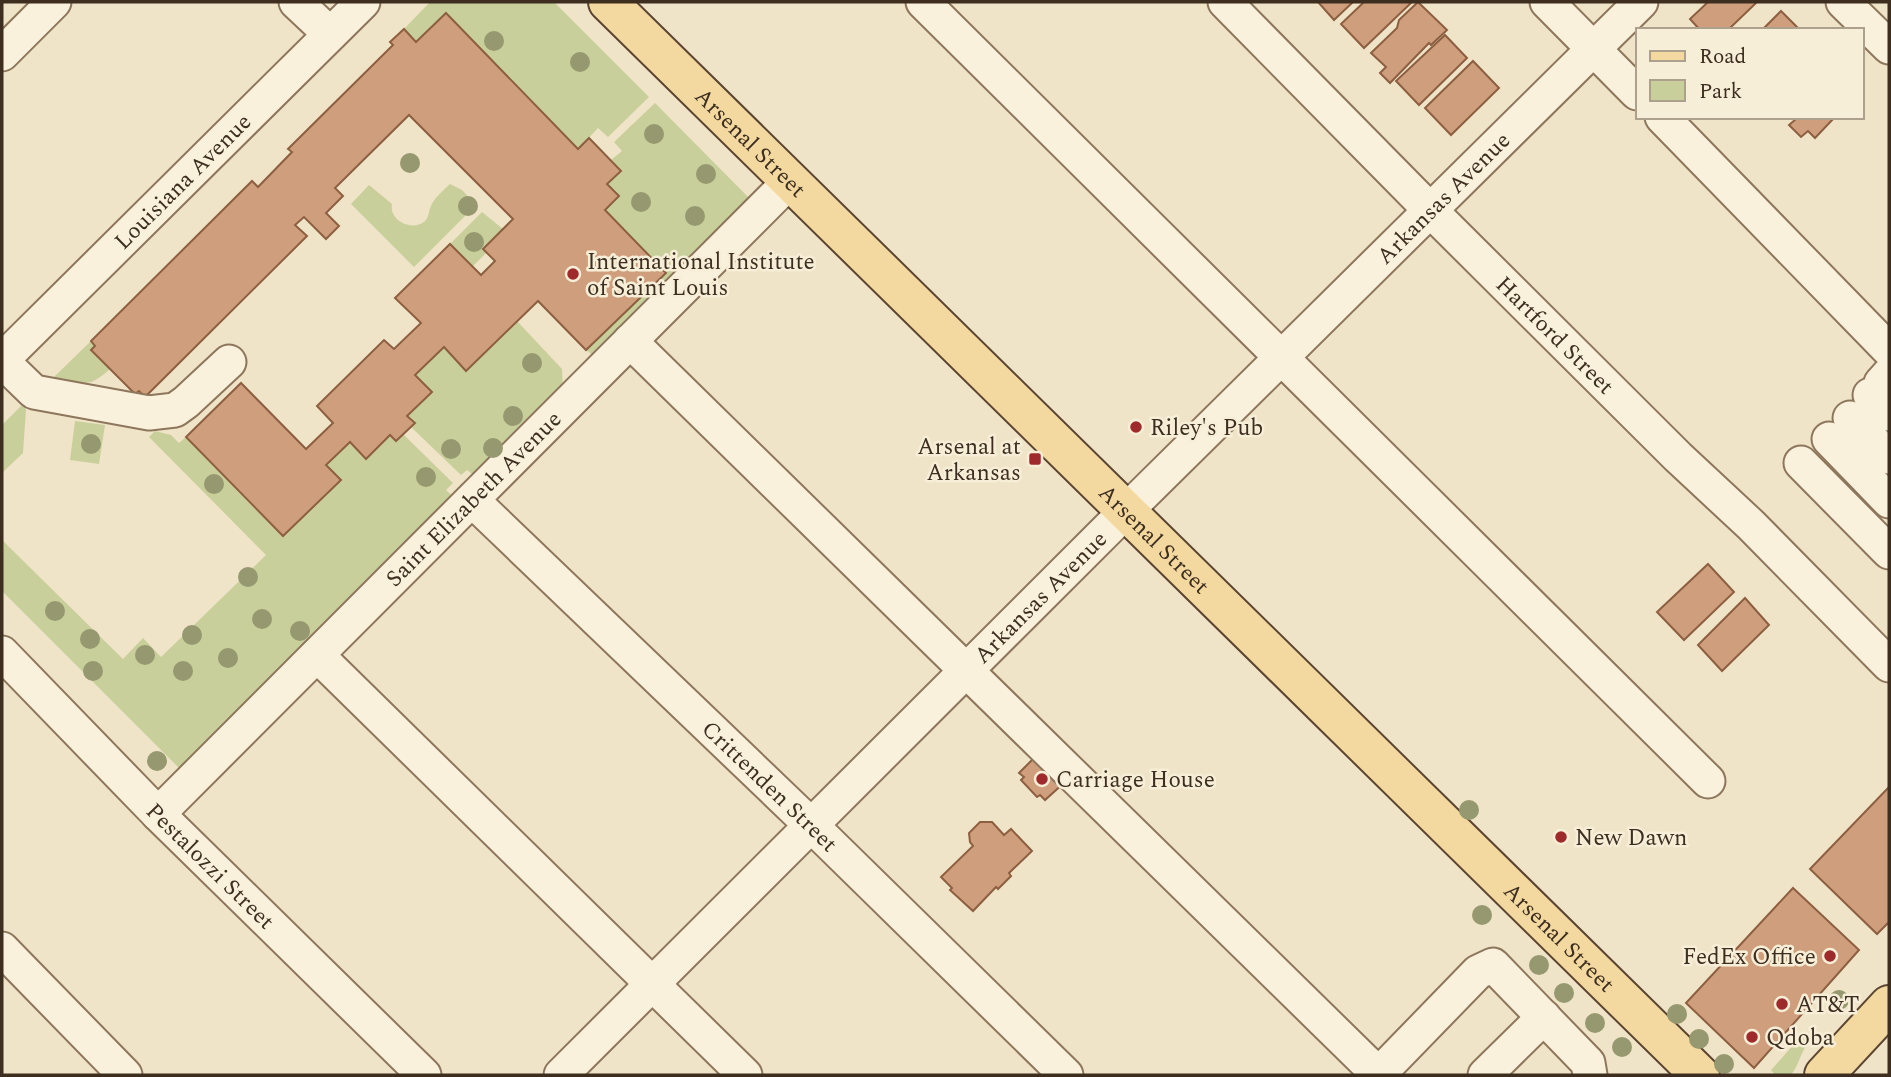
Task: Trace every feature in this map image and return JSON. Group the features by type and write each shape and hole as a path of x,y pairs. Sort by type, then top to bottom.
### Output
{"main road":[{"name":"Arsenal Street","path":"608,2 1700,1075"},
{"path":"1824,1075 1889,1005"}],"street":[{"path":"2,54 54,2"},
{"path":"296,2 330,34"},
{"name":"Louisiana Avenue","path":"2,361 363,2"},
{"path":"923,2 1708,781"},
{"name":"Hartford Street","path":"1225,2 1430,210 1678,457 1751,525 1889,665"},
{"path":"1547,2 1636,92"},
{"name":"Arkansas Avenue","path":"561,1075 1641,2"},
{"path":"1843,2 1889,47"},
{"path":"1664,119 1889,350"},
{"name":"Saint Elizabeth Avenue","path":"158,814 790,181"},
{"path":"630,341 1378,1075 1478,972 1493,965 1588,1063 1591,1075"},
{"path":"2,361 34,392 149,413 175,410 229,362"},
{"path":"1854,416 1889,435"},
{"path":"1854,416 1889,457"},
{"path":"1854,416 1889,500"},
{"path":"1854,416 1889,526"},
{"path":"1854,416 1889,552"},
{"name":"Crittenden Street","path":"472,500 812,826 1066,1075"},
{"name":"Pestalozzi Street","path":"2,653 158,814 424,1075"},
{"path":"317,654 746,1075"},
{"path":"2,950 125,1075"},
{"path":"1485,1075 1544,1017"}],"green space":[{"path":"430,2 554,2 649,97 608,137 598,128 578,149 446,14 416,42 404,29"},
{"path":"655,103 754,203 594,356 586,350 666,273 605,210 607,184 621,171 611,160 622,151 614,142"},
{"path":"450,184 462,190 476,205 414,267 351,204 369,185 392,204 397,220 407,225 419,225 426,220 434,200"},
{"path":"482,212 503,229 483,249 486,253 473,266 450,244"},
{"path":"517,321 562,369 563,389 476,477 467,470 461,475 411,427 414,423 407,416 432,392 415,375 444,347 467,371"},
{"path":"91,341 95,346 91,350 110,369 95,380 84,383 53,378"},
{"path":"23,404 26,410 23,453 2,473 2,425"},
{"path":"75,421 105,425 99,464 70,460"},
{"path":"155,431 171,435 179,443 186,437 283,536 340,480 326,465 350,442 366,459 390,435 396,441 403,434 453,483 446,490 455,498 181,770 2,591 2,540 123,659 143,638 161,657 266,555 149,437"},
{"path":"1803,1034 1811,1040 1794,1071 1791,1075 1775,1075 1771,1070"}],"building":[{"path":"1318,2 1353,2 1334,20"},
{"path":"1364,2 1412,2 1364,48 1341,24"},
{"path":"1418,2 1447,30 1431,45 1429,43 1390,83 1380,73 1386,67 1371,53 1397,28 1399,20"},
{"path":"1708,2 1757,2 1730,28 1698,28 1690,19"},
{"path":"1781,11 1798,28 1764,28"},
{"name":"International Institute of Saint Louis","path":"446,13 578,149 589,138 621,171 607,184 619,196 605,210 666,273 586,350 538,301 466,371 444,347 415,375 432,392 407,416 415,423 396,441 390,435 366,459 350,442 326,465 341,480 283,536 186,437 241,383 306,449 333,423 317,406 384,340 394,349 421,323 395,298 450,244 481,275 495,261 483,249 513,219 409,115 335,188 343,196 326,213 339,226 326,239 304,217 295,225 307,236 145,397 139,391 135,394 91,350 95,346 91,341 252,181 258,187 292,152 288,149 393,45 390,42 404,29 416,42"},
{"path":"1445,35 1467,58 1419,105 1396,81"},
{"path":"1473,61 1499,88 1451,135 1425,108"},
{"path":"1796,119 1833,119 1815,138 1808,131 1801,137 1789,125"},
{"path":"1708,564 1734,592 1684,640 1657,612"},
{"path":"1745,598 1769,625 1722,671 1698,645"},
{"name":"Carriage House","path":"1037,755 1065,782 1045,800 1040,795 1037,797 1021,780 1024,777 1019,773"},
{"path":"1889,787 1889,922 1877,934 1810,869"},
{"path":"980,822 992,822 1004,835 1011,829 1032,851 1009,873 1011,876 973,911 950,890 952,888 941,877 973,846 969,833"},
{"path":"1793,888 1859,950 1754,1068 1686,1003"}],"place":[{"name":"International Institute of Saint Louis","path":"573,274"},
{"name":"Riley's Pub","path":"1136,427"},
{"name":"Arsenal at Arkansas","path":"1035,459"},
{"name":"Carriage House","path":"1042,779"},
{"name":"New Dawn","path":"1561,837"},
{"name":"FedEx Office","path":"1830,956"},
{"name":"AT&T","path":"1782,1004"},
{"name":"Qdoba","path":"1752,1037"}]}
